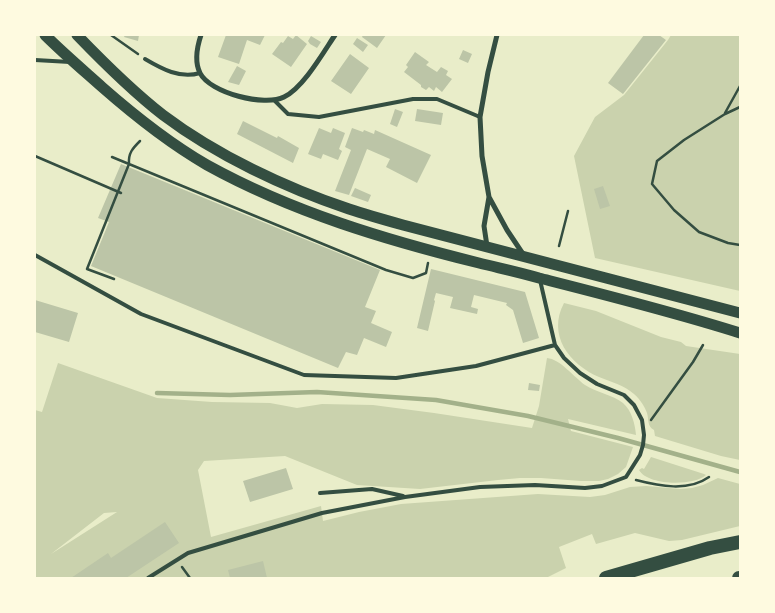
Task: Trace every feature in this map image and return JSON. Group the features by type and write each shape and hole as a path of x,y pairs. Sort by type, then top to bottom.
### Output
{"highway":[{"path":"606,578 710,548 740,542"}],"main road":[{"path":"45,35 74,63 156,132 201,161 257,191 341,224 740,333"},
{"path":"77,35 146,102 178,126 211,147 284,184 349,209 403,225 740,313"},
{"path":"487,248 495,267"},
{"path":"525,256 539,278"}],"street":[{"path":"201,35 197,46 197,61 200,72 205,80 222,91 244,98 275,101 290,94 298,86 335,35"},
{"path":"496,35 480,117 482,156 489,197 507,230 525,256"},
{"path":"487,248 484,226 489,197"}],"lane":[{"path":"145,59 159,67 185,75 200,72"},
{"path":"35,60 74,63"},
{"path":"275,101 288,114 319,117 413,99 437,100 480,117"},
{"path":"35,255 141,314 304,375 396,378 476,366 555,345"},
{"path":"148,578 188,553 322,513 406,496 480,487 535,484 585,488 602,486 626,477 644,445 642,420 634,405 624,395 597,384 580,373 564,358 555,345 539,278"},
{"path":"320,493 372,489 406,496"}],"path":[{"path":"112,35 145,59"},
{"path":"725,114 740,86"},
{"path":"740,107 725,114 684,140 657,160 652,184 674,210 699,232 728,243 740,245"},
{"path":"114,279 87,269 119,192 129,164 128,158 130,153 140,141"},
{"path":"35,156 119,192"},
{"path":"112,157 386,270 413,278 426,273 429,261"},
{"path":"559,246 568,211"},
{"path":"642,420 651,421 703,345"},
{"path":"626,477 670,486 702,482 709,477"}],"green space":[{"path":"671,35 740,35 740,291 595,258 574,156 595,117 624,95"},
{"path":"564,303 596,311 661,337 681,342 686,346 740,354 740,460 655,436 654,430 649,425 645,408 636,396 622,386 588,371 570,356 560,337 558,326 559,315"},
{"path":"547,358 562,365 585,385 623,403 633,418 636,435 568,419 571,431 633,447 626,467 618,474 599,481 520,478 420,489 357,485 285,456 204,461 198,470 211,537 321,506 323,521 401,504 538,494 590,497 605,495 630,487 692,488 718,478 740,484 740,526 682,540 669,541 635,533 596,544 592,534 559,547 566,568 546,578 35,578 35,410 42,412 58,363 157,398 212,402 270,403 297,408 322,404 373,405 532,428 539,406","holes":["117,512 51,554 104,513"]},
{"path":"651,457 706,475 692,481 661,482 644,475 639,470 644,469"}],"building":[{"path":"125,35 139,35 138,41 124,37"},
{"path":"226,35 265,35 260,45 247,40 239,64 218,57"},
{"path":"296,35 307,44 291,67 272,54 288,36 293,39"},
{"path":"363,35 386,35 377,48 362,37"},
{"path":"644,35 659,35 666,40 623,94 608,83"},
{"path":"311,36 321,42 317,48 308,41"},
{"path":"357,38 368,45 363,52 353,44"},
{"path":"463,50 472,54 468,63 459,59"},
{"path":"415,52 429,62 426,65 437,72 441,67 448,71 446,75 452,79 442,92 436,87 434,91 429,87 426,90 404,72 408,67 406,65"},
{"path":"350,54 369,68 351,94 331,81"},
{"path":"237,66 246,71 239,85 228,82"},
{"path":"395,109 403,112 397,127 390,124"},
{"path":"417,109 443,113 441,125 415,121"},
{"path":"243,121 277,138 278,136 299,148 293,163 237,134"},
{"path":"319,128 331,133 333,128 345,133 339,149 342,151 338,160 323,154 321,159 308,154"},
{"path":"352,128 374,134 375,130 431,155 417,183 386,167 390,159 367,149 349,195 335,191 351,150 345,147"},
{"path":"121,164 380,270 365,307 376,311 371,323 392,332 386,347 364,338 357,355 346,352 338,368 91,266 109,222 98,218"},
{"path":"603,186 610,206 600,209 594,189"},
{"path":"355,188 371,195 368,202 351,196"},
{"path":"431,269 525,292 539,338 523,343 513,310 506,305 507,303 474,295 471,307 478,309 477,314 450,308 453,297 436,293 428,331 417,328"},
{"path":"35,300 78,313 69,342 35,332"},
{"path":"529,383 540,385 539,391 528,390"},
{"path":"286,468 293,489 250,502 243,481"},
{"path":"165,522 179,543 126,578 71,578 108,553 111,558"},
{"path":"263,561 267,578 230,578 228,570"}],"waterway":[{"path":"157,393 230,395 317,392 436,400 528,416 618,438 740,472"}]}
